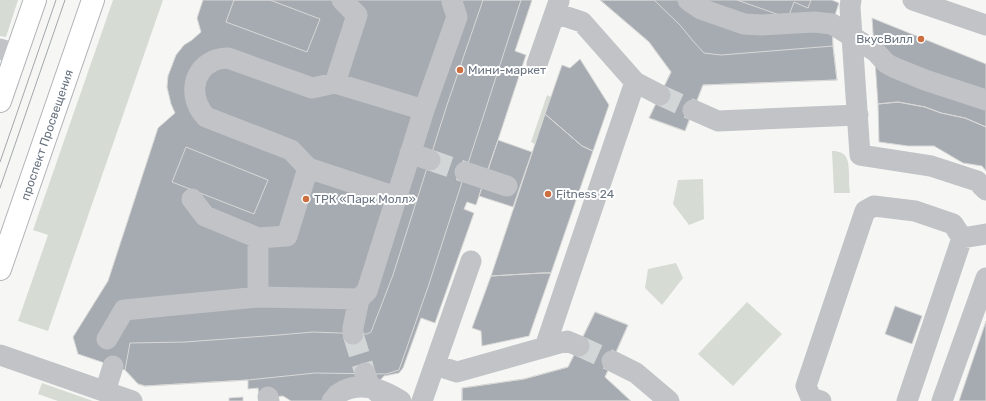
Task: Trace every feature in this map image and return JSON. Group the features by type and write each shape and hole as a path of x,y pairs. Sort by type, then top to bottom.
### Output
{"main road":[{"path":"0,101 8,51 35,0"},
{"name":"проспект Просвещения","path":"0,269 93,0"}],"street":[{"path":"335,83 357,15 342,0"},
{"path":"688,0 701,9 744,24 761,25 814,22 832,24 875,51 886,63 893,67 925,80 986,100"},
{"path":"851,0 850,7 860,155 931,166 976,181 986,190"},
{"path":"914,0 986,25"},
{"path":"353,334 352,328 359,299 367,291 410,153 456,17 452,1"},
{"path":"537,64 557,6 582,22 635,82 660,95"},
{"path":"396,197 308,168 291,150 206,117 197,105 194,90 196,81 199,73 204,67 219,59 228,58 312,88 335,83 424,110"},
{"path":"545,347 635,82"},
{"path":"693,110 718,121 858,115"},
{"path":"410,153 430,160"},
{"path":"192,199 205,216 258,238 287,236 308,168"},
{"path":"465,172 507,186"},
{"path":"821,401 811,398 806,386 865,211 874,206 915,211 953,224 962,238"},
{"path":"962,238 986,234"},
{"path":"258,238 258,297"},
{"path":"907,401 962,238"},
{"path":"422,401 471,261"},
{"path":"942,401 986,278"},
{"path":"106,339 124,310 258,297 359,299"},
{"path":"435,365 457,372 567,341 579,346"},
{"path":"0,355 108,395 132,401"},
{"path":"612,361 636,373 669,401"},
{"path":"108,395 113,366"},
{"path":"332,401 338,394 348,389 364,386 392,395 401,401"}],"shaded area":[{"path":"0,0 18,0 6,37 0,36"},
{"path":"113,0 163,0 48,331 18,321 48,235 33,230"},
{"path":"547,95 551,97 535,144 531,142"},
{"path":"832,151 841,153 848,160 850,193 834,193"},
{"path":"703,179 704,219 689,225 673,204 678,180"},
{"path":"676,263 683,278 662,305 645,288 648,269"},
{"path":"747,302 782,334 733,386 698,354"},
{"path":"42,383 93,401 58,401 38,394"}],"building":[{"name":"ТРК «Парк Молл»","path":"203,0 532,0 515,51 526,55 476,205 467,202 464,209 474,213 435,323 421,318 403,368 399,373 384,376 376,385 325,401 291,401 283,396 259,398 258,388 248,389 248,380 145,386 138,384 125,370 78,354 73,337 108,281 158,128 175,113 167,87 168,76 176,55 184,45 201,32 197,18"},
{"path":"234,0 270,0 320,19 307,52 226,22"},
{"path":"483,0 521,0 428,287 399,370 386,374 315,373 248,380 145,386 138,384 125,370 130,343 185,342 313,332 367,334 371,332 393,275 447,105"},
{"path":"600,0 832,0 839,3 832,24 837,80 703,85 685,131 649,118 671,72 649,42"},
{"path":"600,0 654,0 680,25 704,53 721,55 833,46 837,80 703,85 685,131 649,118 671,72 649,42"},
{"path":"737,0 811,0 808,8 794,2 788,18"},
{"path":"872,18 986,64 986,127 965,118 941,113 925,107 898,102 878,104"},
{"path":"580,59 609,105 593,151 582,146 545,114 562,65 570,68"},
{"path":"898,102 925,107 941,113 965,118 986,127 986,171 982,166 963,163 934,146 908,146 879,142 878,104"},
{"name":"Fitness 24","path":"545,114 582,146 593,151 551,273 491,276"},
{"path":"498,140 532,152 513,207 479,196"},
{"path":"186,147 268,180 254,214 172,182"},
{"path":"551,273 529,336 482,346 481,331 472,328 491,276"},
{"path":"895,306 922,316 912,344 885,334"},
{"path":"595,312 628,325 605,377 631,401 462,401 462,388 524,379 568,367"},
{"path":"595,312 628,325 605,377 631,401 462,401 462,388 524,379 568,367"},
{"path":"986,321 986,401 959,401"},
{"path":"243,397 243,401 229,401 229,398"}],"tunnel":[{"path":"660,95 693,110"},
{"path":"430,160 465,172"},
{"path":"353,334 365,373"},
{"path":"579,346 612,361"}],"tram line":[{"path":"0,162 56,0"},
{"path":"0,188 65,0"}],"place":[{"name":"ВкусВилл","path":"921,39"},
{"name":"Мини-маркет","path":"460,70"},
{"name":"Fitness 24","path":"548,194"},
{"name":"ТРК «Парк Молл»","path":"306,199"}]}
